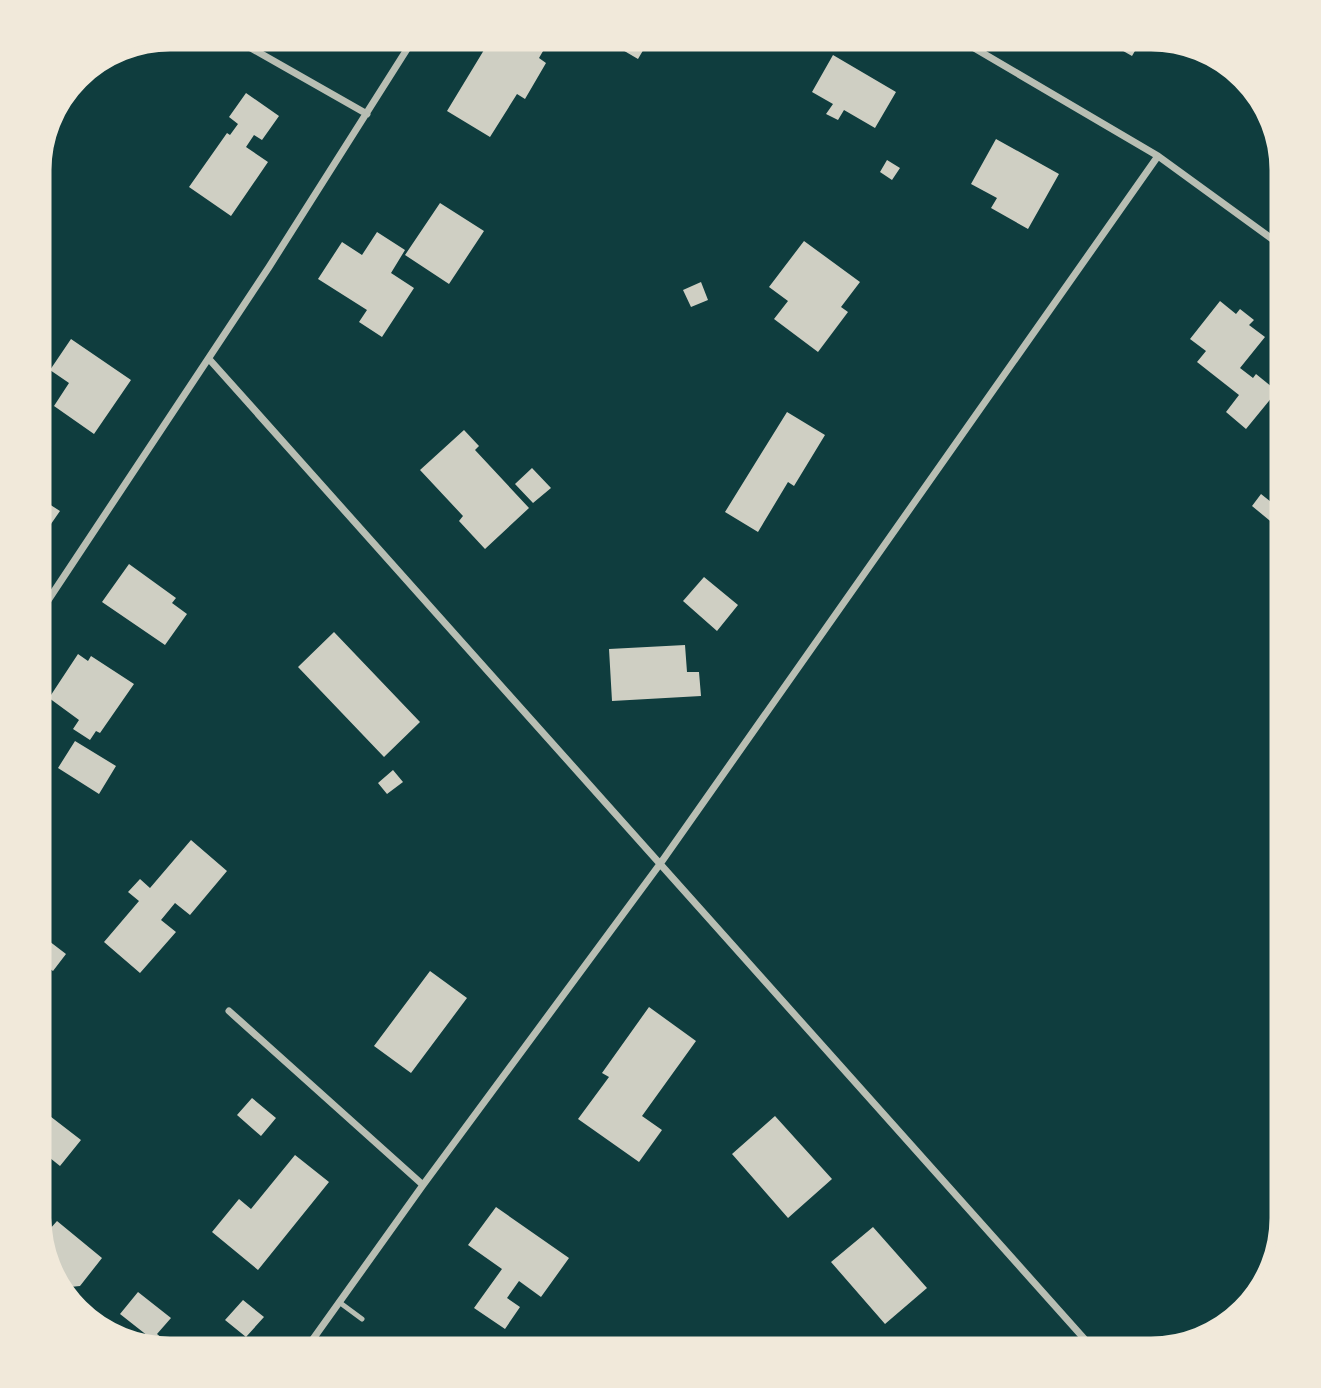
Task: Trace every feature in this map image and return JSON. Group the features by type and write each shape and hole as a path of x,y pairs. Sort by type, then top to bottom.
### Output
{"street":[{"path":"249,47 367,114"},
{"path":"48,601 209,359 408,47"},
{"path":"973,48 1158,156 1274,240"},
{"path":"312,1341 423,1185 660,864 1158,156"},
{"path":"209,359 1086,1341"},
{"path":"229,1011 423,1185"}],"lane":[{"path":"340,1303 362,1320"}],"building":[{"path":"480,47 545,47 539,58 546,63 525,99 517,94 490,137 447,111 484,50"},
{"path":"618,47 645,47 638,59"},
{"path":"1118,48 1137,48 1132,56"},
{"path":"833,55 896,92 875,128 844,110 838,120 826,114 833,104 812,92"},
{"path":"246,93 279,116 262,140 254,135 246,147 268,162 231,216 189,187 227,133 230,135 238,124 229,117"},
{"path":"996,139 1059,174 1028,229 991,208 997,198 971,184"},
{"path":"887,160 900,168 892,180 880,172"},
{"path":"440,203 484,231 449,284 405,255"},
{"path":"377,232 405,250 391,273 414,288 382,337 359,322 367,310 318,279 342,242 362,255"},
{"path":"804,241 860,282 841,307 848,312 818,352 774,319 788,301 769,287"},
{"path":"701,282 708,300 691,307 683,290"},
{"path":"1220,301 1236,314 1240,309 1254,320 1249,325 1265,337 1240,368 1253,378 1256,374 1274,389 1274,395 1246,429 1226,412 1239,395 1197,362 1206,351 1190,339"},
{"path":"71,339 131,380 94,434 54,406 69,383 50,370"},
{"path":"787,412 825,435 794,486 788,482 758,532 725,512"},
{"path":"464,430 479,446 475,450 529,508 485,549 459,521 463,516 420,470"},
{"path":"532,468 551,488 533,503 515,484"},
{"path":"1261,494 1274,504 1274,524 1252,506"},
{"path":"48,503 60,511 48,529"},
{"path":"129,564 176,598 172,603 187,614 165,645 102,602"},
{"path":"704,577 738,605 717,631 683,601"},
{"path":"334,632 420,722 384,757 298,667"},
{"path":"685,645 687,672 699,672 701,696 612,701 609,649"},
{"path":"78,654 88,661 91,656 134,684 100,733 96,731 90,740 73,729 79,720 49,698"},
{"path":"75,741 116,766 99,794 58,768"},
{"path":"393,770 403,782 387,794 378,783"},
{"path":"191,840 227,871 190,915 175,903 161,920 176,932 140,973 104,942 139,901 128,892 140,879 150,888"},
{"path":"49,941 66,954 53,971 47,967"},
{"path":"430,971 467,998 411,1073 374,1046"},
{"path":"649,1007 696,1041 642,1116 662,1130 639,1162 578,1119 609,1077 602,1073"},
{"path":"252,1098 276,1118 261,1136 237,1115"},
{"path":"47,1114 81,1140 60,1166 47,1156"},
{"path":"775,1116 832,1179 788,1218 732,1154"},
{"path":"295,1155 329,1182 258,1270 212,1232 239,1199 251,1209"},
{"path":"496,1207 569,1258 541,1297 519,1281 507,1298 520,1307 505,1329 474,1308 502,1269 468,1245"},
{"path":"57,1221 102,1258 80,1286 70,1287 64,1279 54,1258 49,1231"},
{"path":"873,1227 927,1288 885,1324 831,1262"},
{"path":"138,1292 171,1318 157,1334 165,1340 151,1339 120,1314"},
{"path":"243,1300 264,1317 246,1337 225,1320"}]}
